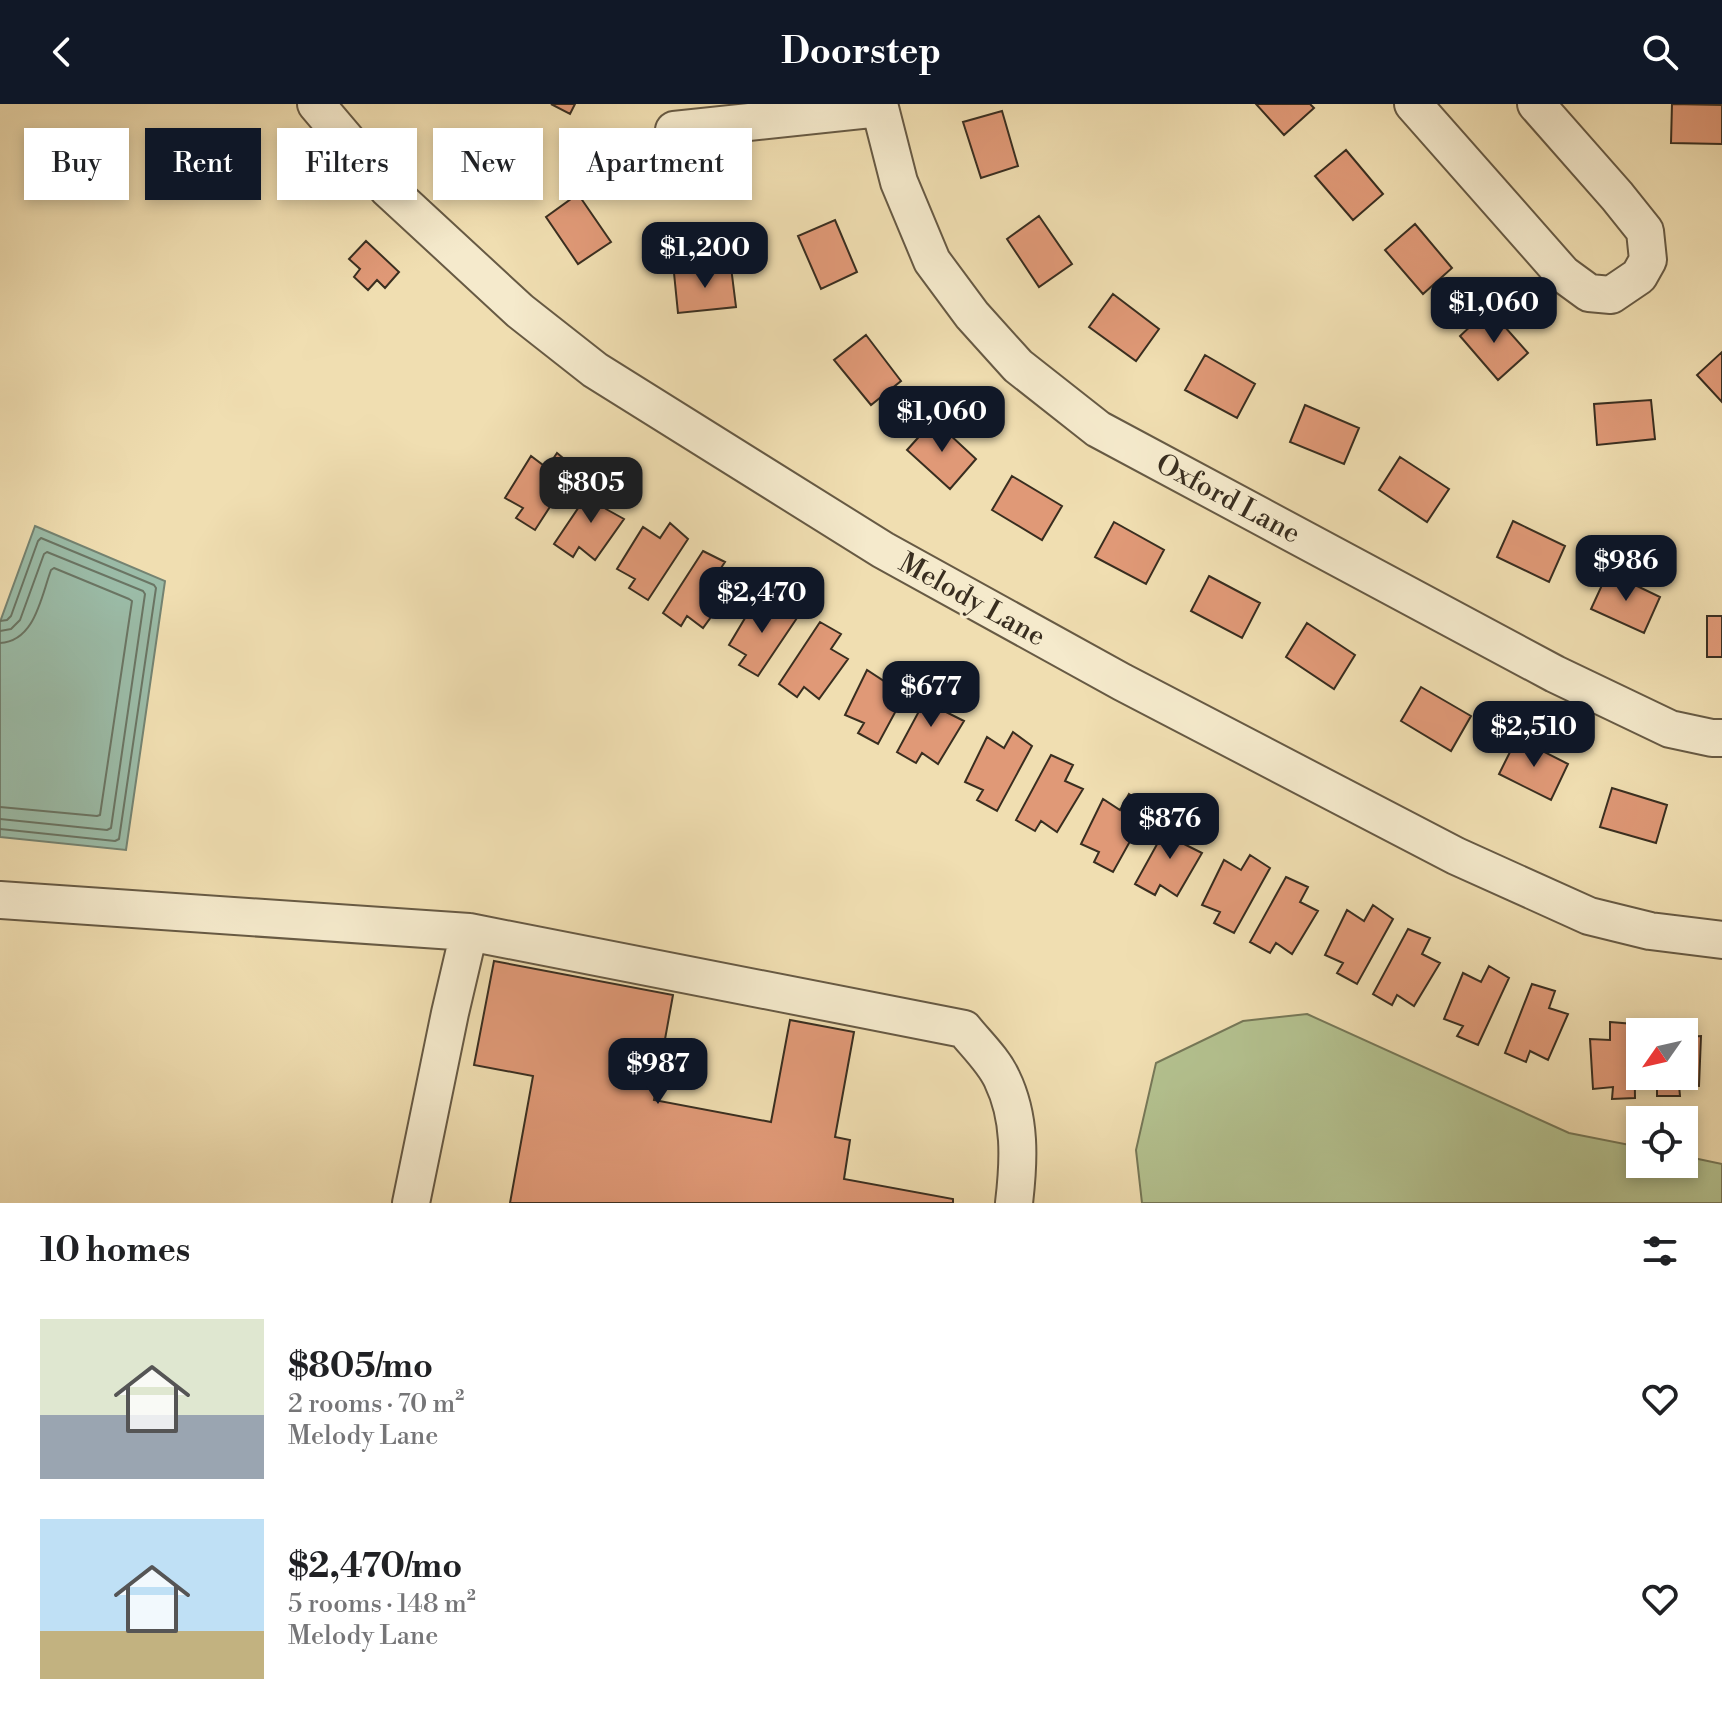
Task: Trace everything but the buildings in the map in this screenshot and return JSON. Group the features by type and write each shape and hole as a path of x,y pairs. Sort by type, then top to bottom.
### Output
{"street":[{"name":"Melody Lane","path":"316,104 388,189 520,311 595,370 883,550 1122,682 1456,856 1589,916 1650,931 1722,940"},
{"path":"1413,104 1563,274 1589,293 1611,295 1639,276 1648,260 1645,231 1540,105"},
{"path":"691,128 880,106"},
{"name":"Oxford Lane","path":"880,106 899,182 932,261 972,315 1018,366 1098,429 1555,674 1670,729 1722,738"},
{"path":"0,900 469,932 964,1029 1001,1076 1015,1111 1019,1166 1014,1203"},
{"path":"411,1203 469,932"}],"shaded area":[{"path":"1307,1014 1569,1133 1626,1144 1626,1178 1698,1178 1698,1159 1722,1164 1722,1203 1142,1203 1136,1150 1156,1063 1243,1021"}],"water":[{"path":"35,526 165,581 126,850 0,837 0,622"}]}
